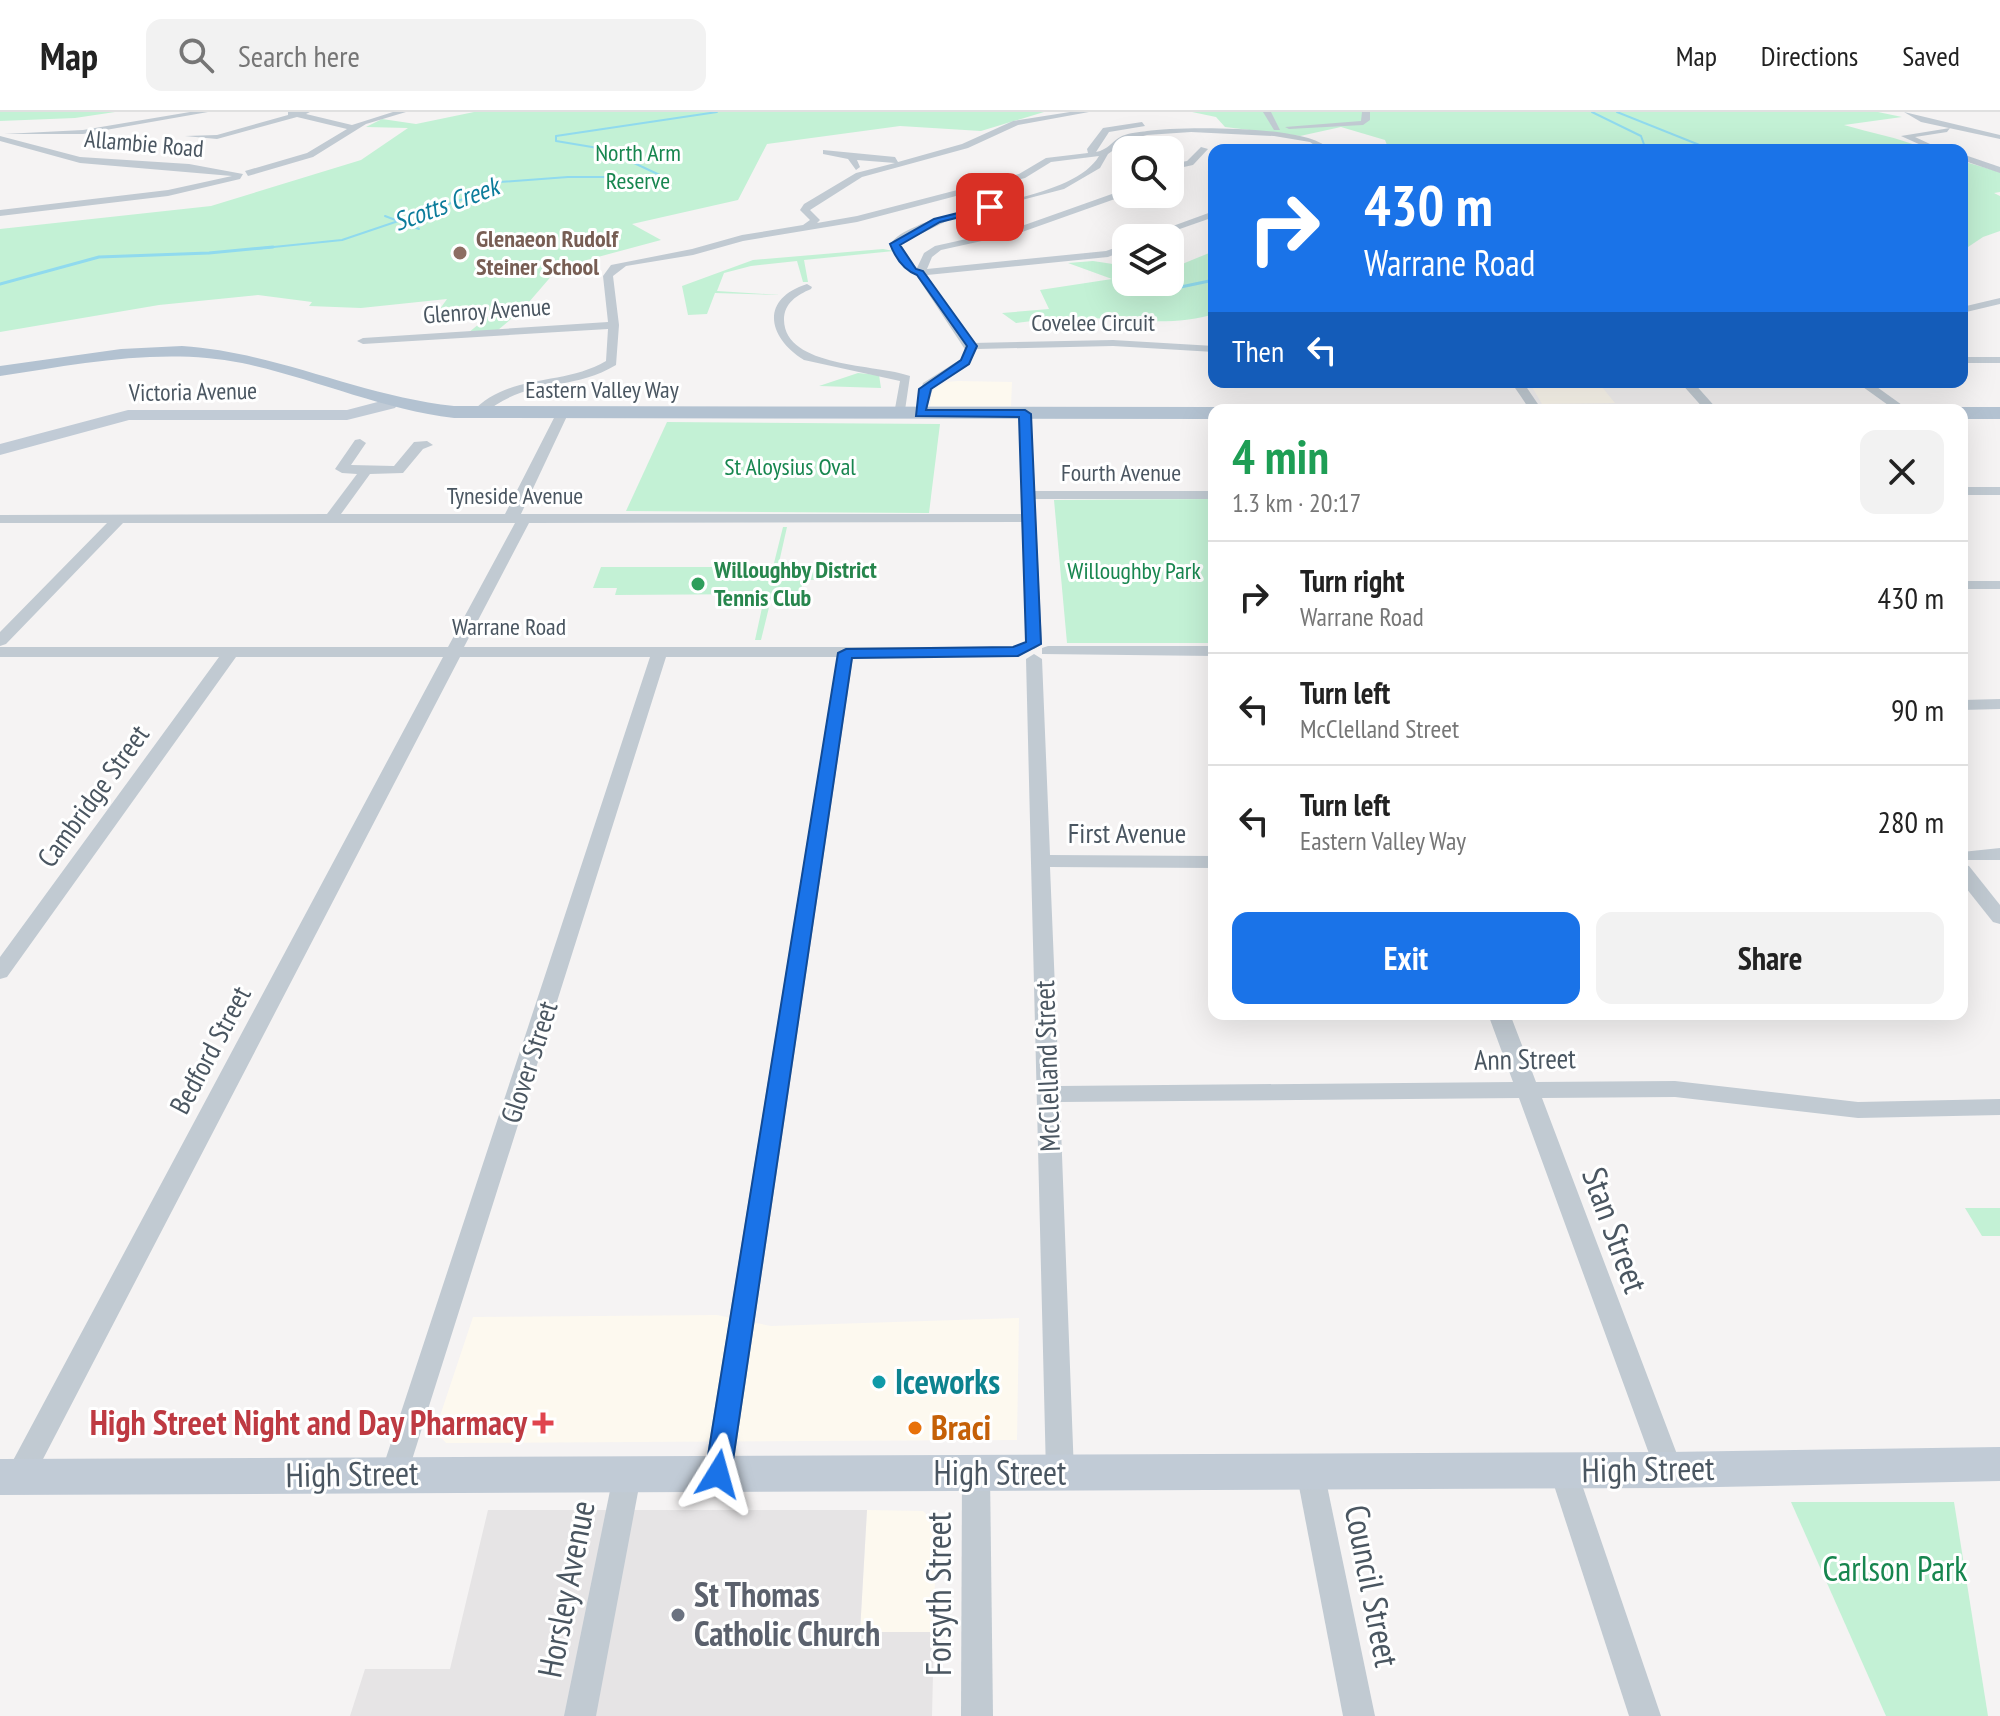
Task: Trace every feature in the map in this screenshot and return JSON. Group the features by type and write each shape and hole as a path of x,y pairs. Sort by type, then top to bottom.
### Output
{"main road":[{"name":"Eastern Valley Way","path":"0,371 126,354 203,353 261,363 389,404 477,413 1208,413"},
{"path":"1968,413 2000,413"}],"street":[{"path":"0,136 83,132 204,112"},
{"path":"287,112 353,128"},
{"path":"0,213 168,193 242,175 310,155 368,120 402,112"},
{"path":"803,230 815,220 805,210 807,206 859,175 965,146 1016,123 1085,112"},
{"path":"1267,112 1272,131"},
{"path":"1112,254 920,273 913,271 898,253 895,244 899,239 947,217 1023,199 1069,183 1096,168 1105,153 1125,138 1191,130 1272,131 1363,123 1366,112"},
{"path":"1908,112 1919,118 2000,137"},
{"path":"189,136 217,137 301,113"},
{"path":"1093,155 1091,149 1106,130 1123,125 1208,121 1232,123 1320,144"},
{"path":"1924,144 1905,136 1959,128"},
{"name":"Allambie Road","path":"0,136 80,160 242,175"},
{"path":"1184,164 1190,163 1204,149"},
{"path":"826,152 912,161"},
{"path":"477,413 493,399 519,385 579,376 607,367 614,359 614,325 608,276 615,267 742,238 803,230 976,190 1029,174 1049,160 1105,153"},
{"path":"851,157 859,175"},
{"path":"1968,159 2000,170"},
{"path":"920,273 928,255 938,248 1019,230 1112,197"},
{"path":"1184,224 1208,216"},
{"path":"920,273 972,346 965,361 923,391 920,414"},
{"path":"807,287 790,296 779,315 781,332 787,342 799,353 818,361 881,370 906,379 900,414"},
{"path":"1968,309 2000,301"},
{"path":"1968,311 2000,314"},
{"name":"Glenroy Avenue","path":"363,341 614,325"},
{"name":"Covelee Circuit","path":"972,346 1113,343 1208,349"},
{"path":"1968,360 2000,360"},
{"path":"1692,388 1706,404"},
{"path":"1871,388 1894,404"},
{"name":"Victoria Avenue","path":"0,450 128,415 347,415 389,404"},
{"name":"Bedford Street","path":"10,1477 523,521 512,515 562,414"},
{"name":"McClelland Street","path":"1025,414 1060,1473"},
{"path":"360,443 342,469 398,470 419,445 427,445"},
{"path":"331,519 366,470"},
{"path":"1968,491 2000,491"},
{"name":"Fourth Avenue","path":"1028,495 1208,495"},
{"name":"Tyneside Avenue","path":"0,519 1029,518"},
{"path":"0,641 119,519"},
{"path":"1968,585 2000,585"},
{"name":"Glover Street","path":"395,1473 660,651"},
{"name":"Warrane Road","path":"0,652 1208,651"},
{"name":"Cambridge Street","path":"0,972 231,652"},
{"path":"718,1474 846,653"},
{"path":"1968,705 2000,704"},
{"path":"1968,860 2000,854"},
{"name":"First Avenue","path":"1041,861 1208,862"},
{"path":"1968,867 2000,918"},
{"name":"Stan Street","path":"1501,1020 1669,1470"},
{"name":"Ann Street","path":"1048,1094 1675,1089 1858,1110 2000,1107"},
{"name":"High Street","path":"10,1477 1669,1470 2000,1464"},
{"path":"1563,1470 1645,1716"},
{"name":"Council Street","path":"1310,1471 1359,1716"},
{"name":"Forsyth Street","path":"976,1473 977,1716"},
{"name":"Horsley Avenue","path":"580,1716 627,1476"}],"shaded area":[{"path":"946,382 1012,382 1011,406 930,406 932,391"},
{"path":"1533,388 1603,388 1615,403 1542,404"},
{"path":"717,1315 771,1326 1019,1318 1017,1440 446,1443 435,1431 473,1317"},
{"path":"488,1510 867,1510 860,1632 934,1632 932,1716 350,1716 365,1669 450,1669"},
{"path":"867,1510 923,1511 936,1524 934,1632 860,1632"}],"green space":[{"path":"0,112 115,112 75,118 0,121"},
{"name":"North Arm Reserve","path":"474,112 1044,112 981,131 900,126 767,144 738,200 632,224 661,240 583,261 573,273 554,273 523,309 498,330 468,333 496,310 437,313 447,299 361,308 309,306 312,302 258,295 159,305 0,332 0,229 211,206 361,160 408,128 366,127 382,119 416,124"},
{"path":"1192,112 1878,112 1902,117 1844,125 1911,144 1387,144 1385,140 1341,127 1300,136 1225,127 1216,117"},
{"path":"1968,163 2000,172 2000,192 1994,193 2000,196 2000,231 1968,247"},
{"path":"883,249 894,251 804,260 808,282 803,282 797,261 751,266 724,273 717,291 780,295 715,293 707,314 688,315 682,286 753,260"},
{"path":"1208,253 1208,315 1196,318 1159,321 1065,318 1016,323 1002,313 1049,309 1040,290 1112,279 1112,296 1184,296 1184,263"},
{"path":"1093,261 1112,264 1112,279 1068,263"},
{"path":"858,373 879,375 881,388 819,386"},
{"name":"St Aloysius Oval","path":"667,422 940,424 929,513 626,511"},
{"name":"Willoughby Park","path":"1208,499 1208,643 1067,643 1054,500"},
{"name":"Willoughby District Tennis Club","path":"783,527 787,527 778,567 830,567 828,580 803,580 800,595 772,595 761,640 755,640 765,594 615,595 617,588 593,588 601,567 773,567"},
{"path":"1965,1208 2000,1208 2000,1236 1982,1236"},
{"name":"Carlson Park","path":"1791,1502 1954,1502 1988,1716 1886,1716"}],"waterway":[{"name":"Scotts Creek","path":"398,221 496,188 496,183 500,182 568,177 664,177 604,149 556,141 556,136 717,112"},
{"path":"1592,112 1641,136 1644,144"},
{"path":"1617,112 1697,144"},
{"path":"385,216 398,221"},
{"name":"Scotts Creek","path":"270,247 342,240 398,221"},
{"path":"398,221 419,229"},
{"name":"Scotts Creek","path":"0,284 99,257 270,247"},
{"name":"Scotts Creek","path":"253,249 270,247"},
{"path":"1184,286 1208,281"}],"place":[{"name":"Glenaeon Rudolf Steiner School","path":"460,253"},
{"name":"Willoughby District Tennis Club","path":"698,584"},
{"name":"Iceworks","path":"879,1382"},
{"name":"High Street Night and Day Pharmacy","path":"543,1423"},
{"name":"Braci","path":"915,1428"},
{"name":"St Thomas Catholic Church","path":"678,1615"}],"route":[{"path":"718,1474 846,653 1018,652 1021,647 1034,644 1025,414 920,414 923,391 932,381 965,361 970,356 972,346 920,273 913,271 898,253 895,244 899,239 937,221 990,207"}]}
